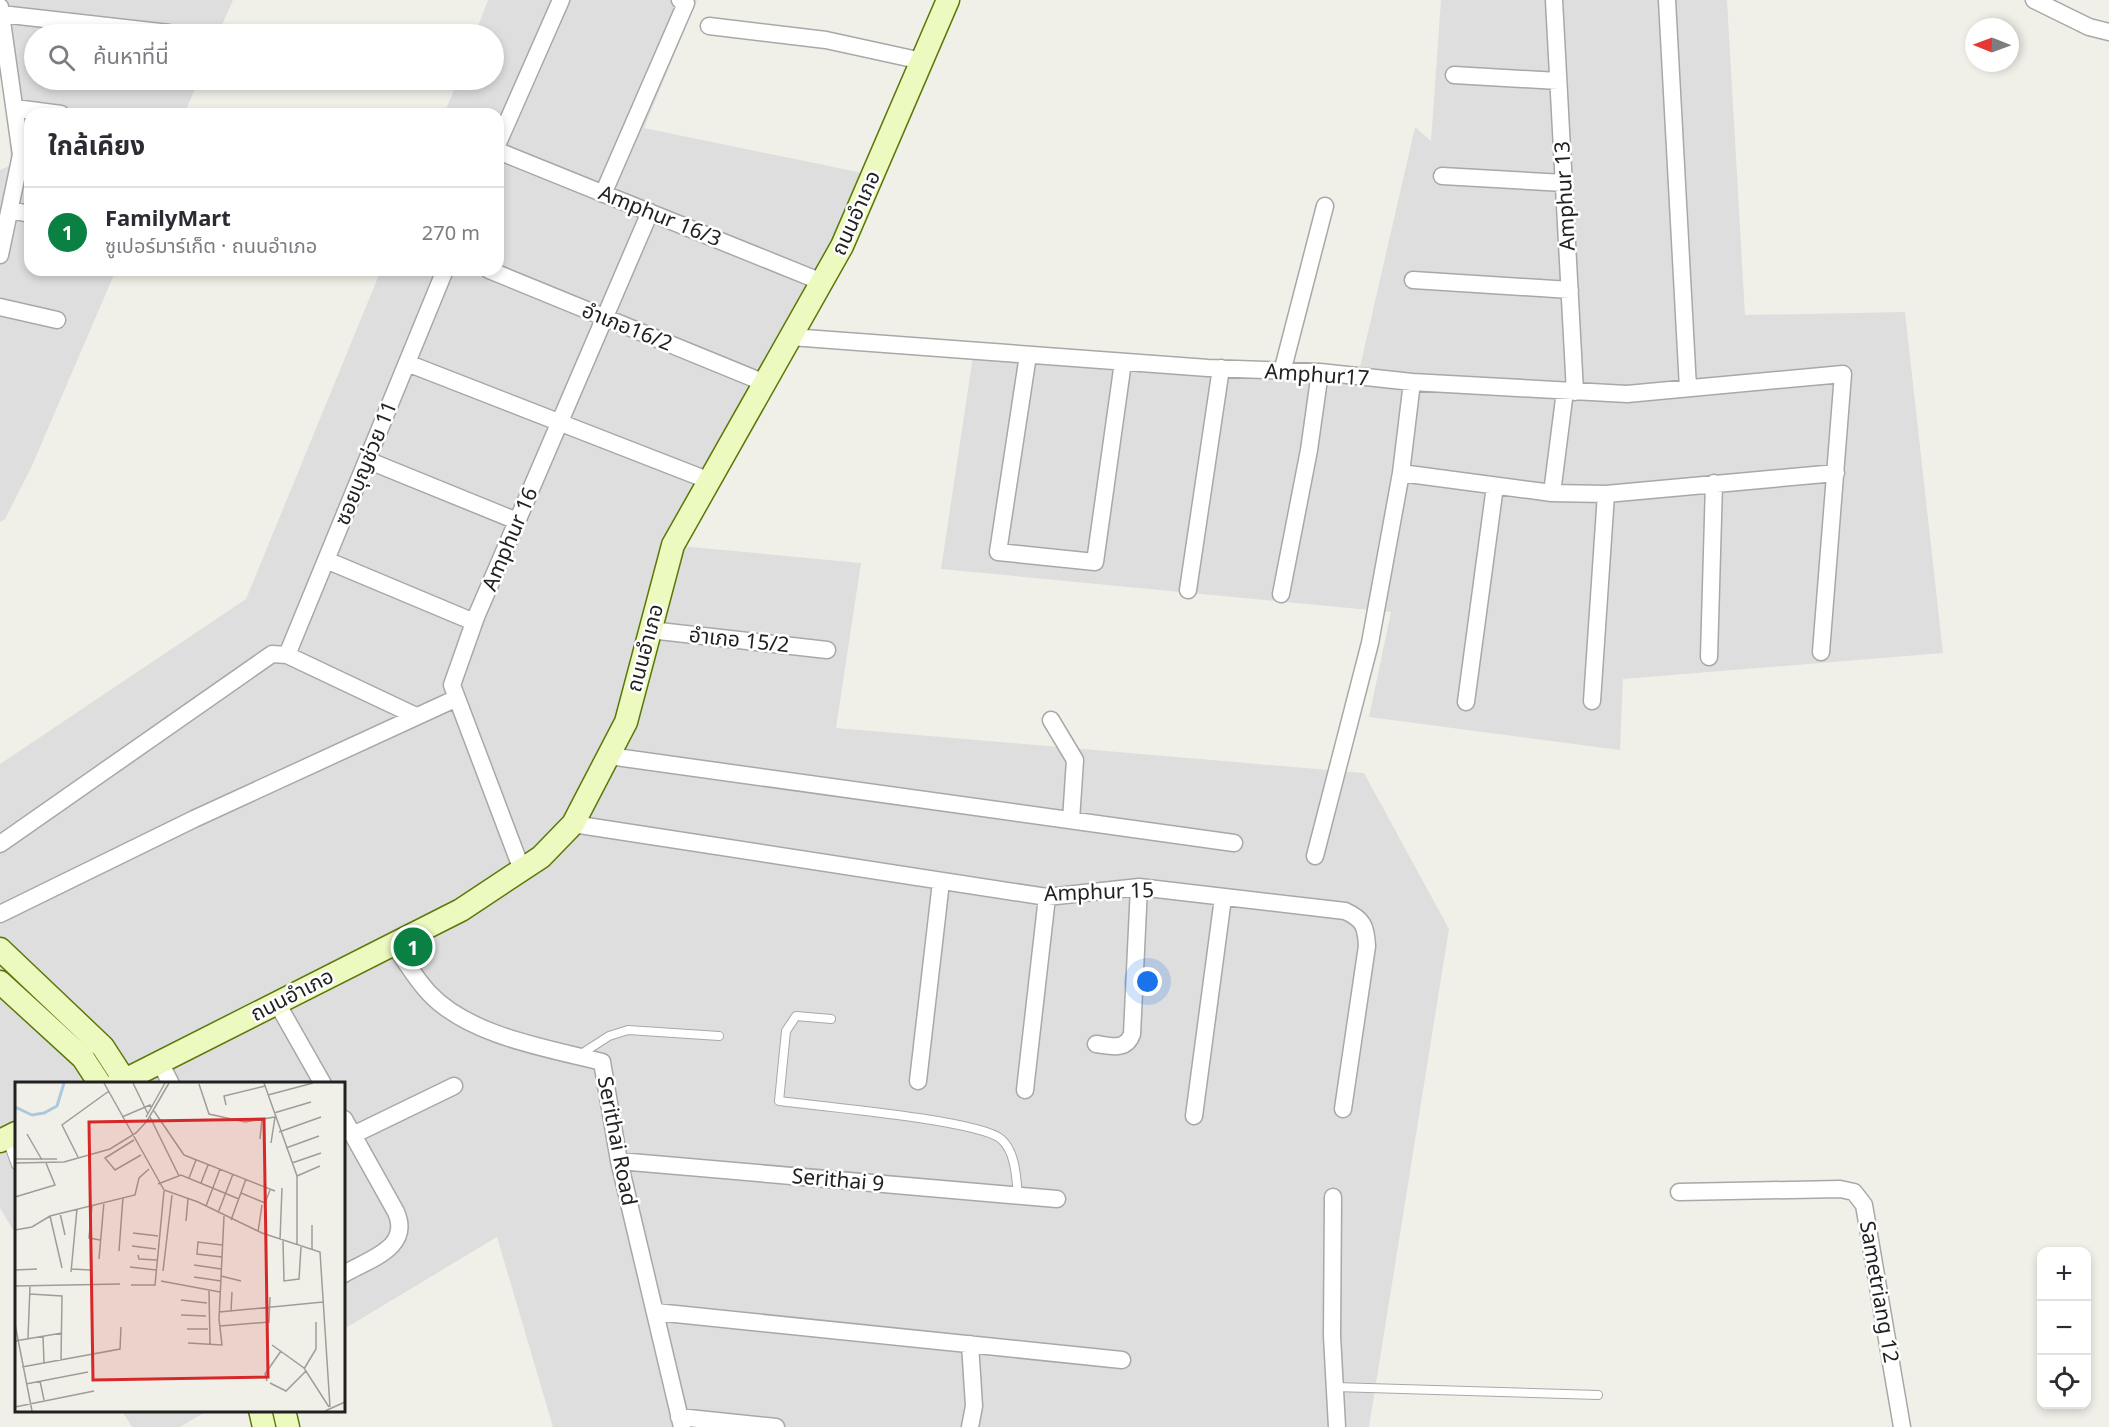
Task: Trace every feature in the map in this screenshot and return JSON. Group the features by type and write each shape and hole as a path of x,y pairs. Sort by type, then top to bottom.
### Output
{"street":[{"path":"504,129 561,0"},
{"path":"603,194 686,3 680,0"},
{"name":"ถนนอำเภอ","path":"123,1082 461,910 541,857 573,824 626,722 673,545 842,246 948,0"},
{"name":"Amphur 13","path":"1552,493 1570,391 1570,290 1554,0"},
{"path":"1667,0 1688,388"},
{"path":"2034,0 2088,27 2109,32"},
{"path":"0,255 21,155 1,10 103,24"},
{"path":"709,26 826,40 922,61"},
{"path":"1454,75 1558,81"},
{"path":"15,108 24,109"},
{"name":"Amphur 16/3","path":"504,153 822,282"},
{"path":"1442,176 1564,183"},
{"path":"1282,372 1326,206"},
{"path":"10,210 24,213"},
{"name":"Amphur 16","path":"522,870 452,684 474,622 650,212"},
{"name":"ซอยบุญช่วย 11","path":"287,655 443,276"},
{"name":"อำเภอ16/2","path":"504,276 765,383"},
{"path":"1413,280 1570,290"},
{"path":"0,307 57,320"},
{"name":"Amphur17","path":"791,337 1221,369 1320,372 1412,382 1627,394 1843,374 1836,473"},
{"path":"1028,355 998,552 1095,562 1123,362"},
{"path":"407,363 710,481"},
{"path":"1188,590 1221,369"},
{"path":"1281,594 1309,450 1320,372"},
{"path":"1315,856 1370,643 1401,473 1412,382"},
{"path":"367,460 517,521"},
{"path":"1401,473 1552,493 1606,494 1836,473 1821,652"},
{"path":"1709,657 1714,483"},
{"path":"1466,702 1495,486"},
{"path":"1592,701 1606,494"},
{"path":"326,560 474,622"},
{"name":"อำเภอ 15/2","path":"650,630 827,650"},
{"path":"0,844 272,654 287,655 416,717"},
{"path":"0,914 194,819 456,698"},
{"path":"1051,720 1075,760 1071,820"},
{"path":"609,756 1234,843"},
{"name":"Amphur 15","path":"573,824 1047,897 1139,887 1345,911 1360,918 1366,928 1367,946 1343,1109"},
{"path":"918,1081 941,882"},
{"path":"1096,1044 1124,1046 1129,1042 1132,1034 1139,887"},
{"path":"1025,1090 1047,897"},
{"path":"1194,1116 1223,898"},
{"name":"Serithai Road","path":"393,944 430,994 470,1023 522,1043 602,1062 619,1161 680,1422"},
{"path":"0,949 103,1047 123,1082"},
{"path":"0,982 83,1058 99,1082"},
{"path":"276,1003 322,1082"},
{"path":"159,1062 170,1082"},
{"path":"353,1135 454,1086"},
{"path":"345,1121 396,1212 401,1234 394,1245 345,1273"},
{"name":"Serithai 9","path":"619,1161 1057,1199"},
{"name":"Sametriang 12","path":"1679,1192 1840,1189 1854,1192 1864,1204 1902,1427"},
{"path":"1333,1197 1332,1336 1337,1427"},
{"path":"656,1312 1122,1360"},
{"path":"970,1344 974,1406 970,1427"},
{"path":"260,1412 264,1427"},
{"path":"284,1412 288,1427"},
{"path":"680,1422 776,1427"}],"lane":[{"path":"831,1019 796,1016 786,1031 779,1101 966,1125 1001,1139 1013,1157 1018,1195"},
{"path":"578,1056 609,1036 628,1030 719,1036"},
{"path":"8,1137 15,1161"},
{"path":"1335,1387 1598,1395"}],"shaded area":[{"path":"0,0 233,0 222,24 24,24 24,90 195,90 187,108 24,108 24,276 113,276 31,468 5,519 0,522 0,170 11,165"},
{"path":"488,0 697,0 644,128 868,174 839,246 670,545 861,563 836,728 1364,773 1449,929 1369,1427 553,1427 497,1237 345,1328 345,1082 15,1082 15,1233 0,1208 0,764 246,599 379,276 504,276 504,108 446,108 454,90 504,90 504,24 479,24"},
{"path":"1441,0 1727,0 1745,315 1905,312 1943,653 1623,679 1620,750 1369,717 1391,612 941,569 973,356 1357,380 1415,127 1431,141"},
{"path":"123,1412 205,1412 180,1427 132,1427"}],"place":[{"name":"FamilyMart","path":"413,947"}]}
